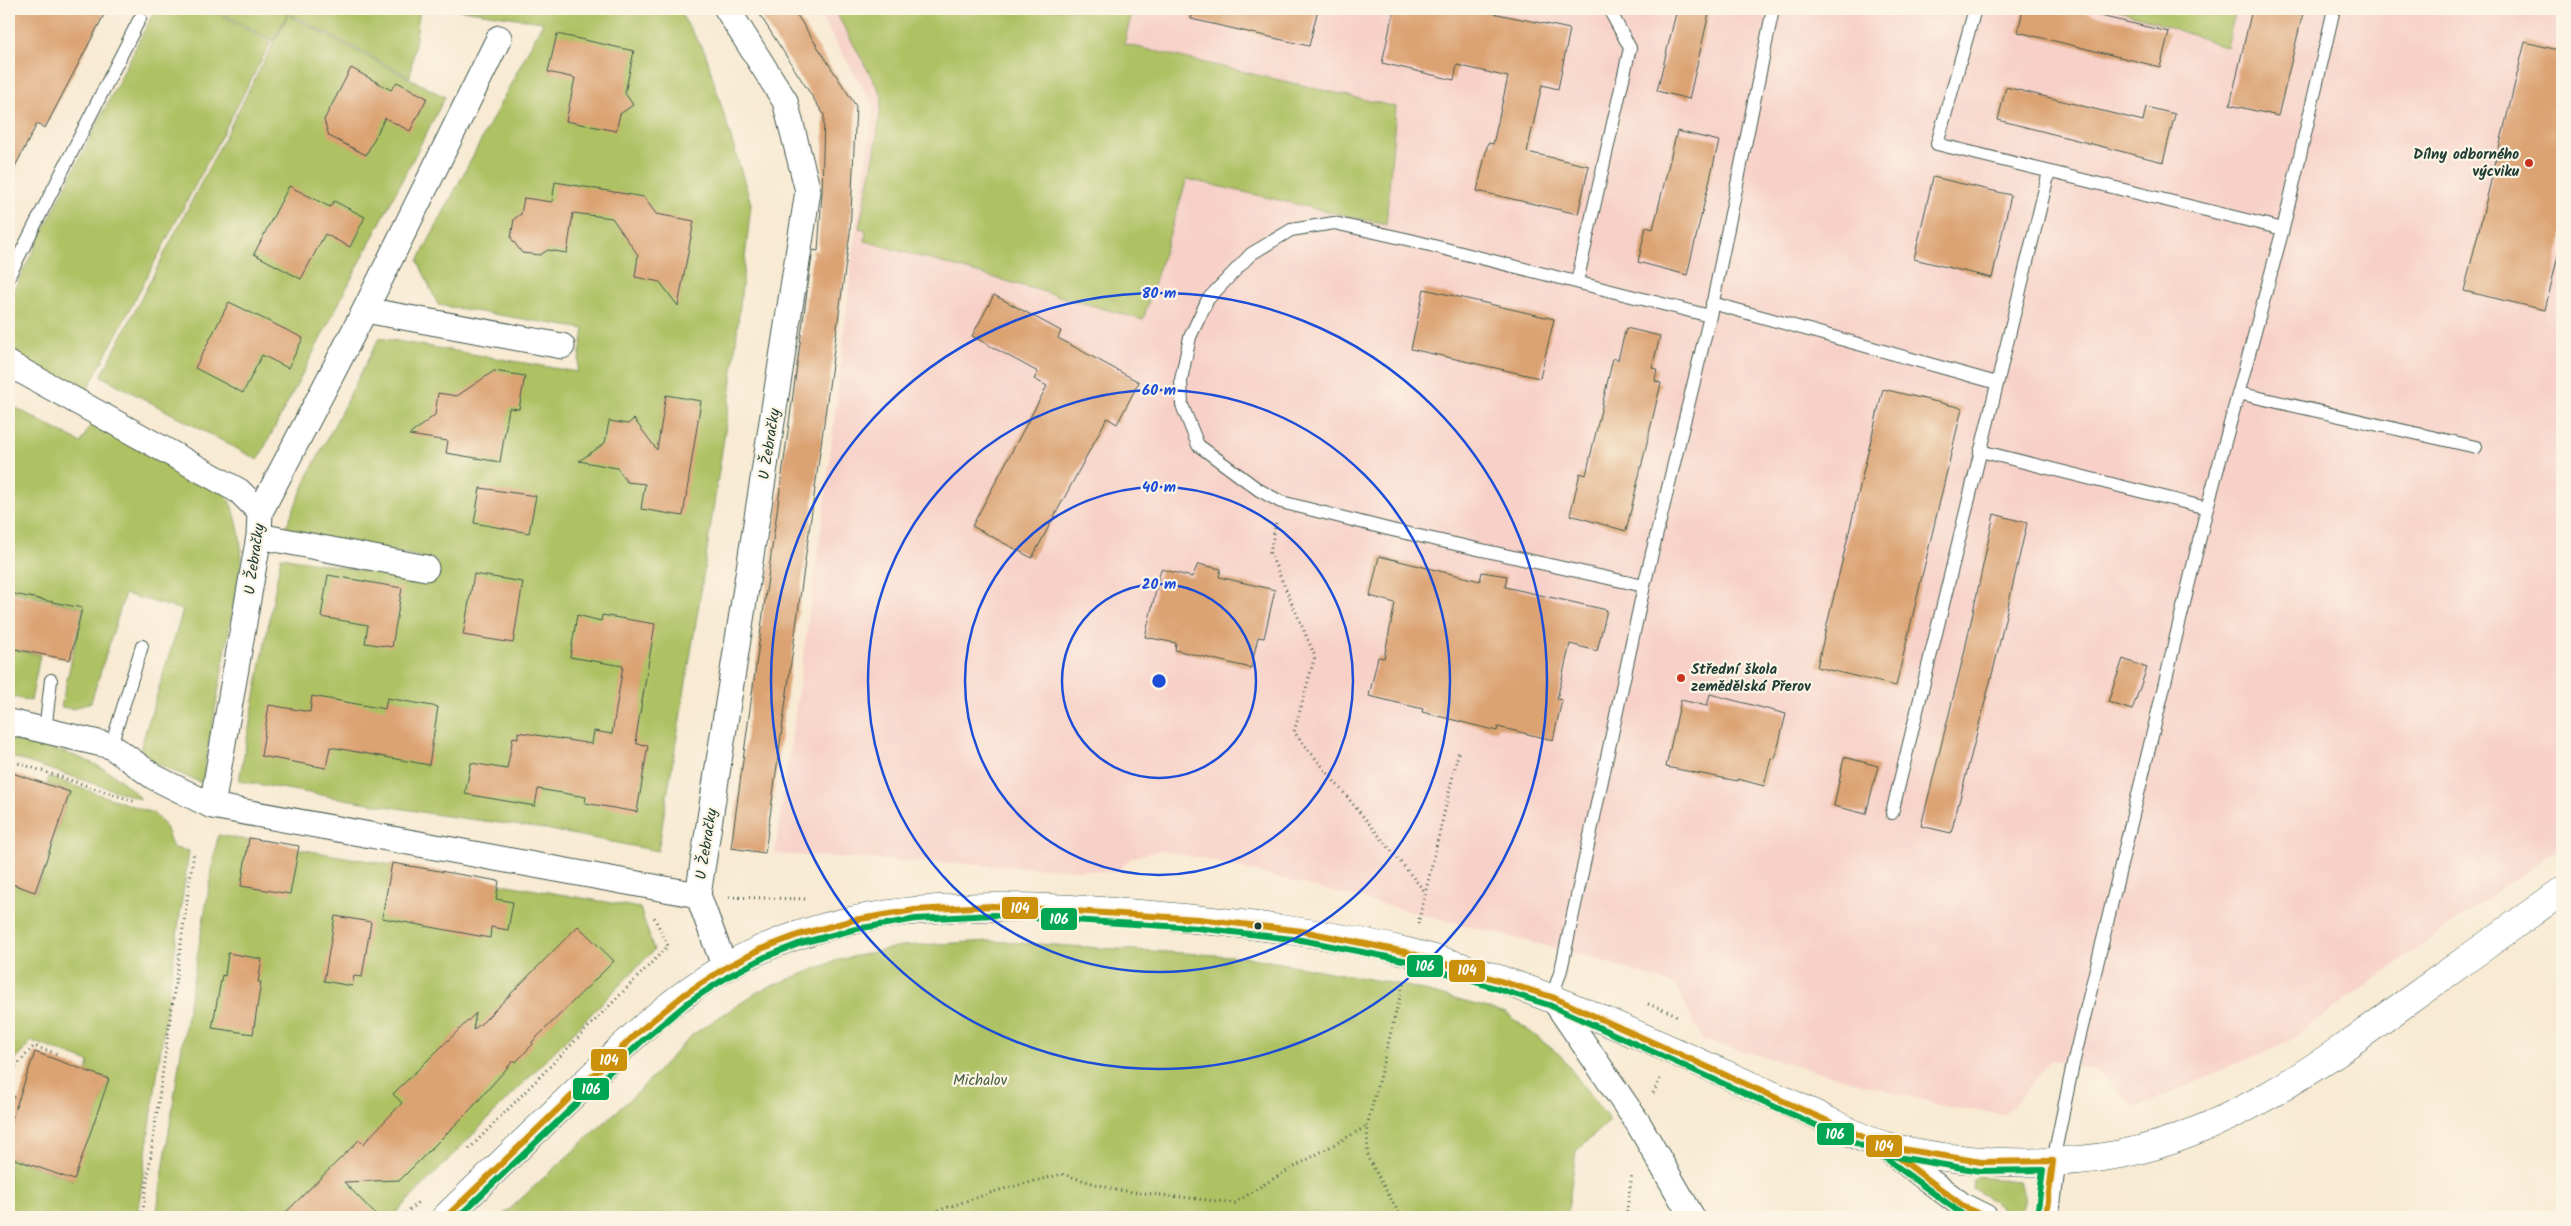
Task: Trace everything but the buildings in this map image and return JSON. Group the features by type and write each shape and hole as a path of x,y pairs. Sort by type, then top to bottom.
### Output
{"street":[{"name":"U Žebračky","path":"725,968 698,895 808,191 785,101 727,9"},
{"path":"426,568 259,524 499,38"},
{"path":"365,310 562,346"},
{"name":"U Žebračky","path":"9,364 240,491 259,524 212,806"},
{"name":"U Žebračky","path":"9,722 111,746 154,777 212,806 698,895"},
{"path":"1883,1146 1981,1162 2053,1161 2119,1154 2195,1134 2267,1096 2357,1038 2562,891"},
{"path":"446,1217 636,1034 685,994 725,968 761,949 798,935 854,920 915,910 993,906 1095,910 1207,920 1302,932 1410,953 1552,997 1883,1146 1963,1206 1985,1217"},
{"path":"1552,997 1638,1123 1692,1217"},
{"path":"2046,1217 2053,1161"}],"lane":[{"path":"1577,282 1630,48 1609,9"},
{"path":"1552,997 1565,951 1644,586 1710,316 1773,9"},
{"path":"1975,9 1937,144 2283,229"},
{"path":"2053,1161 2075,1055 2207,508 2283,229 2334,9"},
{"path":"9,276 140,18"},
{"path":"1892,813 2049,172"},
{"path":"1644,586 1392,530 1281,502 1259,490 1198,445 1182,405 1181,380 1190,337 1208,299 1251,254 1291,230 1334,223 1410,240 1710,316"},
{"path":"1712,303 1997,383"},
{"path":"2238,393 2476,447"},
{"path":"1980,451 2207,508"},
{"path":"111,746 142,646"},
{"path":"45,731 51,680"}],"path":[{"path":"1281,502 1270,553 1315,656 1294,732 1425,892"},
{"path":"1401,1217 1368,1158 1367,1126 1459,750"},
{"path":"9,760 143,804"},
{"path":"142,1217 194,851"},
{"path":"463,1156 668,946 651,911"},
{"path":"9,1074 34,1046 58,1054"},
{"path":"9,1095 18,1099"},
{"path":"919,1217 996,1191 1062,1174 1116,1190 1235,1203 1271,1180 1367,1126"},
{"path":"402,1217 423,1197"}],"shaded area":[{"name":"Střední škola zemědělská Přerov","path":"816,9 2562,9 2562,845 2289,1041 2136,1108 2096,1070 2051,1060 2005,1115 1944,1106 1703,1040 1675,985 1593,958 1216,862 1161,850 1131,858 1117,872 775,854 824,510 854,245 874,107"}],"green space":[{"path":"155,9 211,9 271,42 85,394 9,352 9,299"},
{"path":"214,9 420,9 410,77 288,13 273,41"},
{"path":"455,9 678,9 705,52 751,204 730,397 699,604 658,851 545,829 439,815 239,781 281,557 433,582 437,560 284,531 309,474 379,338 577,372 584,329 438,305 418,261 543,22"},
{"path":"834,9 1133,9 1124,44 1396,107 1386,225 1187,179 1143,320 865,241 866,230 859,228 875,152 882,96"},
{"path":"2117,9 2236,9 2227,47"},
{"path":"288,15 445,97 258,460 101,376"},
{"path":"9,404 81,443 91,423 224,493 229,500 238,524 242,558 202,783 138,756 183,610 125,594 91,702 73,709 61,707 83,608 9,591"},
{"path":"9,648 40,655 31,701 9,696"},
{"path":"9,739 46,747 81,758 113,775 141,799 9,756"},
{"path":"49,777 153,813 164,824 173,848 189,851 137,1217 9,1217 9,1157 73,1180 109,1079 87,1071 89,1062 32,1041 9,1067 9,883 36,892 70,792 47,784"},
{"path":"218,835 640,908 654,950 392,1217 156,1217 182,1045"},
{"name":"Michalov","path":"990,941 1247,957 1403,985 1506,1013 1560,1055 1610,1121 1576,1151 1567,1217 501,1217 640,1090 692,1035 759,991 838,960 901,946"},
{"path":"1977,1177 2018,1181 2024,1197 2022,1209 2019,1213 2010,1214 1973,1188 1974,1179"}],"transit line":[{"name":"104","path":"446,1217 636,1034 685,994 725,968 761,949 798,935 854,920 915,910 993,906 1198,919 1302,931 1410,953 1552,997 1883,1146 1981,1162 2053,1161 2046,1217"},
{"name":"106","path":"458,1217 642,1041 690,1001 729,976 765,957 801,943 856,929 916,919 993,915 1197,928 1301,940 1408,961 1549,1005 1880,1154 1980,1171 2043,1170 2037,1216"},
{"name":"104","path":"1889,1150 1963,1206 1985,1217"},
{"name":"106","path":"1884,1157 1966,1217"}],"place":[{"name":"Dílny odborného výcviku","path":"2529,163"},
{"name":"Střední škola zemědělská Přerov","path":"1681,678"}]}
